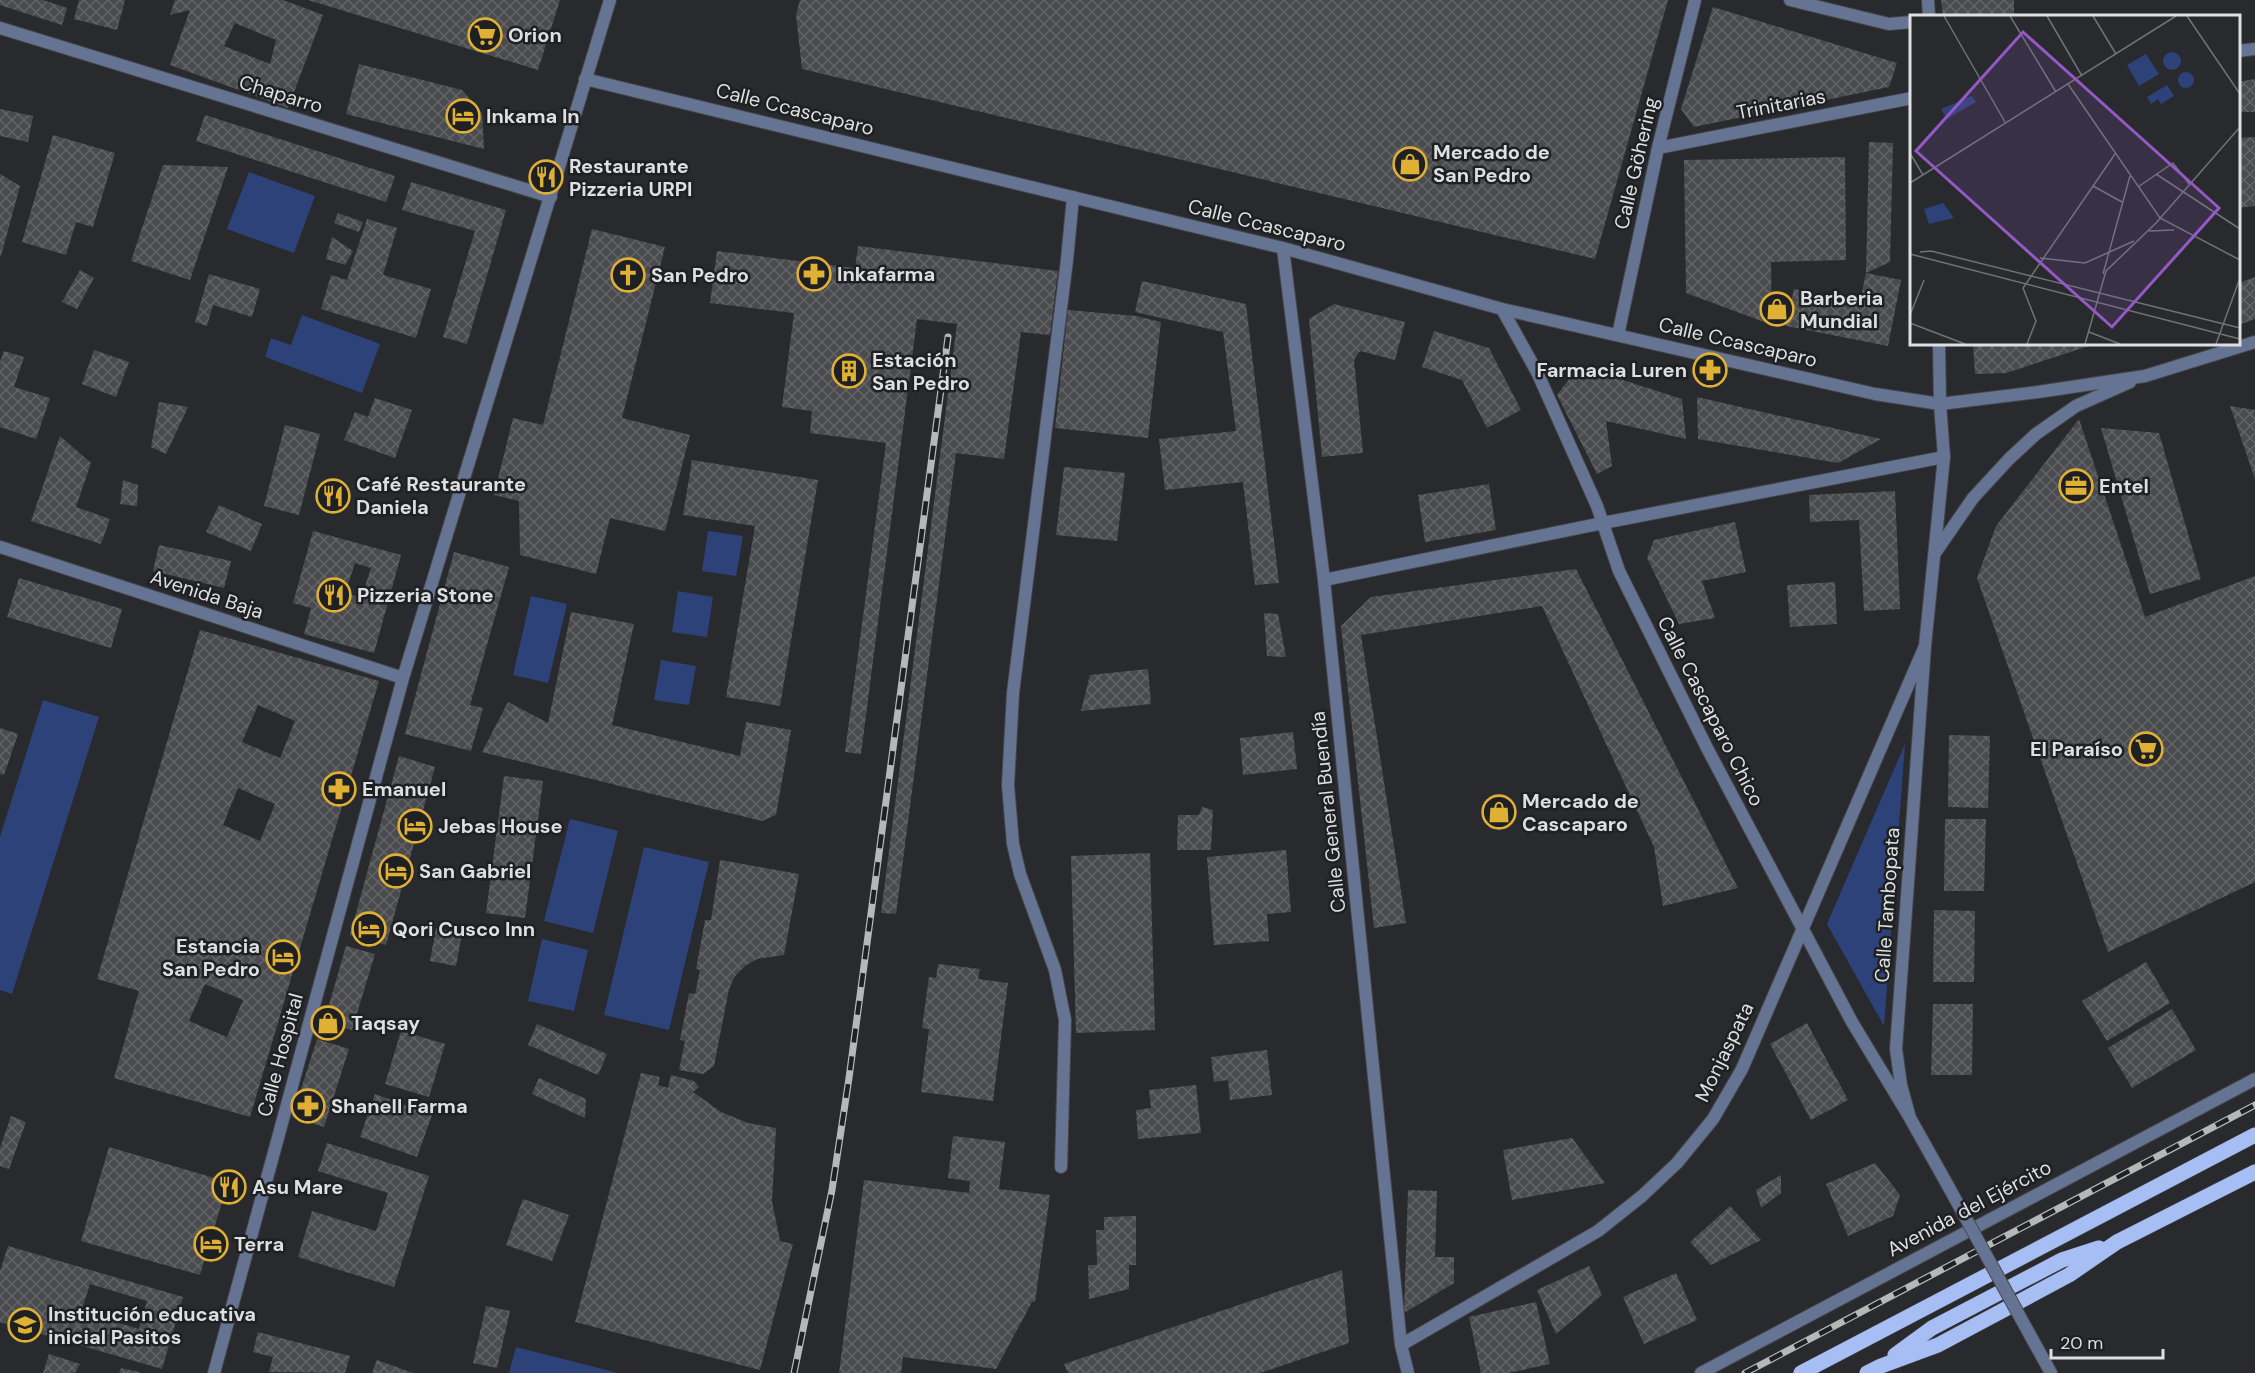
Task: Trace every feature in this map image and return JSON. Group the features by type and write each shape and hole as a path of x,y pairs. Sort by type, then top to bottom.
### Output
{"main road":[{"path":"1801,1373 2255,1135"},
{"path":"1874,1369 1932,1328 2062,1260 2118,1242 2255,1172"}],"street":[{"path":"403,678 610,0"},
{"name":"Calle Göhering","path":"1618,335 1658,148 1695,0"},
{"path":"1790,0 1889,24 1910,22"},
{"name":"Chaparro","path":"0,28 551,197"},
{"path":"2240,51 2255,49"},
{"name":"Calle Ccascaparo","path":"585,79 1283,248 1502,309 1875,394 1940,404 2145,375"},
{"name":"Trinitarias","path":"1658,148 1910,98"},
{"path":"1061,1167 1064,1012 1054,970 1020,874 1013,844 1008,785 1013,693 1073,197"},
{"name":"Calle General Buendía","path":"1283,248 1324,580 1401,1345 1408,1373"},
{"name":"Calle Cascaparo Chico","path":"1502,309 1537,372 1597,506 1624,582 1707,748 1852,1022 1910,1118"},
{"path":"1935,554 1973,498 2009,459 2036,434 2076,406 2145,375 2255,342"},
{"name":"Calle Tambopata","path":"1939,345 1944,457 1925,646 1896,1049 1901,1085 1910,1118 2051,1373"},
{"path":"1324,580 1944,457"},
{"name":"Avenida Baja","path":"0,547 403,678"},
{"name":"Monjaspata","path":"1401,1345 1598,1231 1642,1196 1677,1163 1713,1119 1742,1069 1925,646"},
{"name":"Calle Hospital","path":"214,1373 403,678"},
{"name":"Avenida del Ejército","path":"1701,1373 2255,1079"}],"shaded area":[{"path":"249,172 315,196 294,253 227,229"},
{"path":"302,315 380,344 362,393 265,357 271,338 291,345"},
{"path":"708,531 743,536 736,576 702,571"},
{"path":"678,591 713,597 707,637 672,632"},
{"path":"531,596 567,604 548,683 513,675"},
{"path":"661,660 696,666 689,705 654,700"},
{"path":"43,700 99,717 12,994 0,990 0,837"},
{"path":"1905,744 1884,1026 1827,924"},
{"path":"570,819 618,831 593,933 544,921"},
{"path":"644,847 709,862 669,1030 604,1015"},
{"path":"542,939 588,950 574,1011 528,1001"},
{"path":"516,1347 618,1373 509,1373"}],"building":[{"path":"0,0 43,0 67,8 62,25 0,5"},
{"path":"79,0 125,0 117,30 74,19"},
{"path":"175,0 283,0 323,15 288,108 170,65 190,10 170,15","holes":["235,23 276,40 270,64 224,46"]},
{"name":"Orion","path":"308,0 560,0 538,70"},
{"name":"Mercado de San Pedro","path":"800,0 1668,0 1595,259 802,69 796,15"},
{"path":"1941,0 2014,0 2014,15 1943,15"},
{"path":"1713,7 1897,63 1889,87 1694,127 1681,109"},
{"path":"359,64 462,90 482,113 484,149 346,114"},
{"path":"2255,79 2255,112 2240,112 2240,82"},
{"path":"0,109 33,116 28,142 0,136"},
{"path":"205,115 395,176 386,202 196,141"},
{"path":"53,135 115,153 93,227 76,222 66,255 22,242"},
{"path":"2255,137 2255,206 2240,208 2240,138"},
{"path":"1869,142 1893,143 1890,262 1866,273"},
{"path":"1845,157 1846,260 1771,262 1772,325 1686,293 1684,160"},
{"path":"163,165 228,167 190,280 131,261"},
{"path":"0,174 20,186 1,256 0,256"},
{"path":"411,182 506,210 467,344 443,337 475,231 402,210"},
{"path":"338,213 363,222 359,232 334,223"},
{"path":"367,219 397,228 383,275 431,289 416,338 321,309 331,275 347,280"},
{"path":"592,229 665,247 622,418 690,435 665,531 610,518 596,574 520,555 519,501 494,495 513,418 543,425"},
{"path":"332,237 353,251 345,265 326,259"},
{"name":"Estación San Pedro","path":"858,246 1058,271 1050,335 1021,332 1004,459 956,453 896,914 881,913 957,324 917,319 861,754 845,752 886,443 810,433 812,411 782,407 794,313 710,303 717,251 855,268"},
{"path":"80,270 94,278 77,309 62,302"},
{"path":"1866,273 1901,280 1888,346 1786,326 1794,289 1860,302"},
{"path":"209,274 260,289 252,317 213,305 207,326 195,322"},
{"path":"2255,277 2255,319 2240,324 2240,282"},
{"path":"1142,281 1246,304 1279,583 1255,585 1243,482 1165,490 1159,439 1236,431 1223,332 1135,312"},
{"path":"1334,304 1405,322 1395,360 1360,351 1354,360 1363,453 1322,457 1309,319"},
{"path":"1068,310 1136,316 1161,322 1148,438 1055,428"},
{"path":"1434,331 1489,348 1521,410 1487,428 1462,380 1422,367"},
{"path":"1973,345 2092,345 2006,373 1975,374"},
{"path":"94,350 129,362 116,397 82,384"},
{"path":"4,351 24,357 14,387 50,398 36,439 0,427 0,362"},
{"path":"1579,366 1682,399 1686,439 1606,421 1612,466 1597,474 1557,395"},
{"path":"1697,397 1881,439 1838,463 1698,439"},
{"path":"375,398 412,410 395,458 344,440 355,412 368,417"},
{"path":"159,402 188,407 166,454 151,447"},
{"path":"2230,406 2255,410 2255,479"},
{"name":"El Paraíso","path":"2079,419 2145,617 2255,576 2255,882 2108,952 1977,578 1996,526"},
{"path":"285,425 320,434 299,515 264,506"},
{"path":"2101,428 2159,433 2201,579 2150,594"},
{"path":"60,436 91,463 76,507 110,519 101,544 31,521"},
{"path":"692,460 818,480 780,706 726,697 755,526 683,515"},
{"path":"1064,467 1125,473 1117,541 1056,535"},
{"path":"123,480 138,485 137,506 120,504"},
{"path":"1489,484 1496,530 1425,542 1418,495"},
{"path":"1895,491 1900,609 1864,611 1859,520 1810,522 1809,495"},
{"path":"219,505 262,524 251,551 206,532"},
{"path":"1735,522 1746,572 1702,581 1715,618 1679,624 1647,558 1654,540"},
{"path":"313,531 401,555 374,653 304,634 311,608 293,603","holes":["355,563 371,568 361,598 345,593"]},
{"path":"159,545 231,561 224,588 153,571"},
{"path":"454,552 509,567 470,705 483,708 471,751 405,734"},
{"path":"1576,569 1738,888 1663,906 1654,847 1542,606 1361,635 1406,923 1374,928 1341,626 1371,597"},
{"path":"19,578 122,609 111,648 7,617"},
{"path":"1835,582 1837,624 1790,627 1787,585"},
{"path":"571,612 634,624 612,725 740,756 746,722 791,730 776,815 762,821 482,752 508,702 548,723"},
{"path":"1264,613 1278,614 1286,657 1267,656"},
{"path":"200,630 379,681 250,1117 114,1078 139,991 97,979","holes":["258,705 295,721 280,758 242,742","238,788 275,804 260,841 223,825","205,984 243,1000 227,1037 189,1021"]},
{"path":"1148,669 1151,704 1081,711 1090,675"},
{"path":"0,728 18,734 4,775 0,774"},
{"path":"1293,732 1297,769 1243,775 1240,738"},
{"path":"1949,735 1990,736 1988,808 1948,807"},
{"path":"399,756 435,767 386,945 350,935"},
{"path":"504,776 543,781 525,918 486,913"},
{"path":"1202,807 1213,810 1211,850 1177,850 1178,815 1199,815"},
{"path":"1945,819 1986,819 1984,891 1944,891"},
{"path":"1286,850 1291,912 1267,914 1269,941 1214,945 1207,857"},
{"path":"1150,853 1155,1030 1076,1033 1071,856"},
{"path":"720,860 799,874 784,955 757,959 735,976 729,989 714,1066 703,1074 679,1070 685,1041 680,1040 689,993 695,994 700,970 696,969 705,920 711,920"},
{"path":"1934,910 1975,911 1974,982 1933,982"},
{"path":"436,928 462,933 456,966 430,961"},
{"path":"346,946 375,954 352,1030 324,1022"},
{"path":"2146,962 2170,1003 2107,1041 2082,1001"},
{"path":"938,964 980,969 978,979 1008,983 993,1101 921,1092 929,1029 922,1028 929,977 936,978"},
{"path":"1933,1004 1973,1004 1972,1075 1931,1075"},
{"path":"2172,1009 2196,1050 2132,1088 2108,1048"},
{"path":"1807,1023 1848,1100 1811,1120 1770,1044"},
{"path":"537,1024 607,1054 598,1075 528,1045"},
{"path":"401,1031 445,1044 429,1097 385,1084"},
{"path":"317,1039 349,1049 324,1127 292,1117"},
{"path":"1267,1050 1272,1095 1230,1100 1228,1080 1214,1082 1211,1057"},
{"path":"641,1073 660,1077 658,1085 668,1088 671,1075 694,1081 699,1087 693,1092 721,1112 748,1123 776,1128 772,1201 780,1241 793,1244 760,1370 575,1322"},
{"path":"539,1078 586,1099 585,1118 532,1094"},
{"path":"1196,1085 1201,1133 1138,1139 1136,1110 1151,1108 1149,1090"},
{"path":"375,1094 432,1115 417,1157 360,1137"},
{"path":"11,1116 26,1122 9,1169 0,1166 0,1148"},
{"path":"953,1136 1005,1142 999,1189 1050,1195 1035,1302 1032,1302 996,1369 903,1357 901,1373 839,1373 864,1180 969,1193 970,1181 948,1178"},
{"path":"1572,1138 1605,1183 1512,1200 1503,1150"},
{"path":"327,1143 429,1176 394,1287 298,1257 312,1211 376,1231 388,1193 318,1171"},
{"path":"109,1147 228,1182 200,1275 81,1241"},
{"path":"1875,1163 1900,1195 1893,1216 1848,1236 1826,1184"},
{"path":"1781,1175 1781,1193 1761,1208 1756,1190"},
{"path":"1408,1190 1437,1191 1435,1257 1454,1257 1454,1283 1404,1313"},
{"path":"523,1199 569,1215 552,1261 506,1245"},
{"path":"1730,1206 1761,1240 1711,1265 1690,1242"},
{"path":"1136,1216 1136,1265 1129,1265 1129,1289 1089,1299 1088,1265 1097,1265 1096,1230 1104,1230 1104,1217"},
{"path":"8,1246 183,1297 162,1369 0,1322 0,1271","holes":["90,1284 147,1301 139,1329 81,1312"]},
{"path":"1589,1266 1602,1295 1556,1334 1537,1290"},
{"path":"1342,1270 1349,1343 1260,1373 1068,1373 1064,1364"},
{"path":"1676,1273 1697,1320 1644,1344 1623,1297"},
{"path":"1536,1302 1550,1364 1508,1373 1481,1373 1469,1317"},
{"path":"486,1306 510,1311 497,1368 473,1363"},
{"path":"258,1332 350,1356 345,1373 269,1372 273,1357 253,1352"},
{"path":"49,1354 80,1364 75,1373 43,1373"},
{"path":"377,1360 413,1373 372,1373"},
{"path":"121,1368 139,1372 139,1373 119,1373"}],"railway":[{"path":"794,1373 832,1190 849,1078 948,337"},
{"path":"1745,1373 2255,1105"}],"place":[{"name":"Orion","path":"485,35"},
{"name":"Inkama In","path":"463,116"},
{"name":"Mercado de San Pedro","path":"1410,164"},
{"name":"Restaurante Pizzeria URPI","path":"546,177"},
{"name":"Inkafarma","path":"814,274"},
{"name":"San Pedro","path":"628,275"},
{"name":"Barberia Mundial","path":"1777,309"},
{"name":"Farmacia Luren","path":"1710,370"},
{"name":"Estación San Pedro","path":"849,371"},
{"name":"Entel","path":"2076,486"},
{"name":"Café Restaurante Daniela","path":"333,496"},
{"name":"Pizzeria Stone","path":"334,595"},
{"name":"El Paraíso","path":"2146,749"},
{"name":"Emanuel","path":"339,789"},
{"name":"Mercado de Cascaparo","path":"1499,812"},
{"name":"Jebas House","path":"415,826"},
{"name":"San Gabriel","path":"396,871"},
{"name":"Qori Cusco Inn","path":"369,929"},
{"name":"Estancia San Pedro","path":"283,957"},
{"name":"Taqsay","path":"328,1023"},
{"name":"Shanell Farma","path":"308,1106"},
{"name":"Asu Mare","path":"229,1187"},
{"name":"Terra","path":"211,1244"},
{"name":"Institución educativa inicial Pasitos","path":"25,1325"}]}
